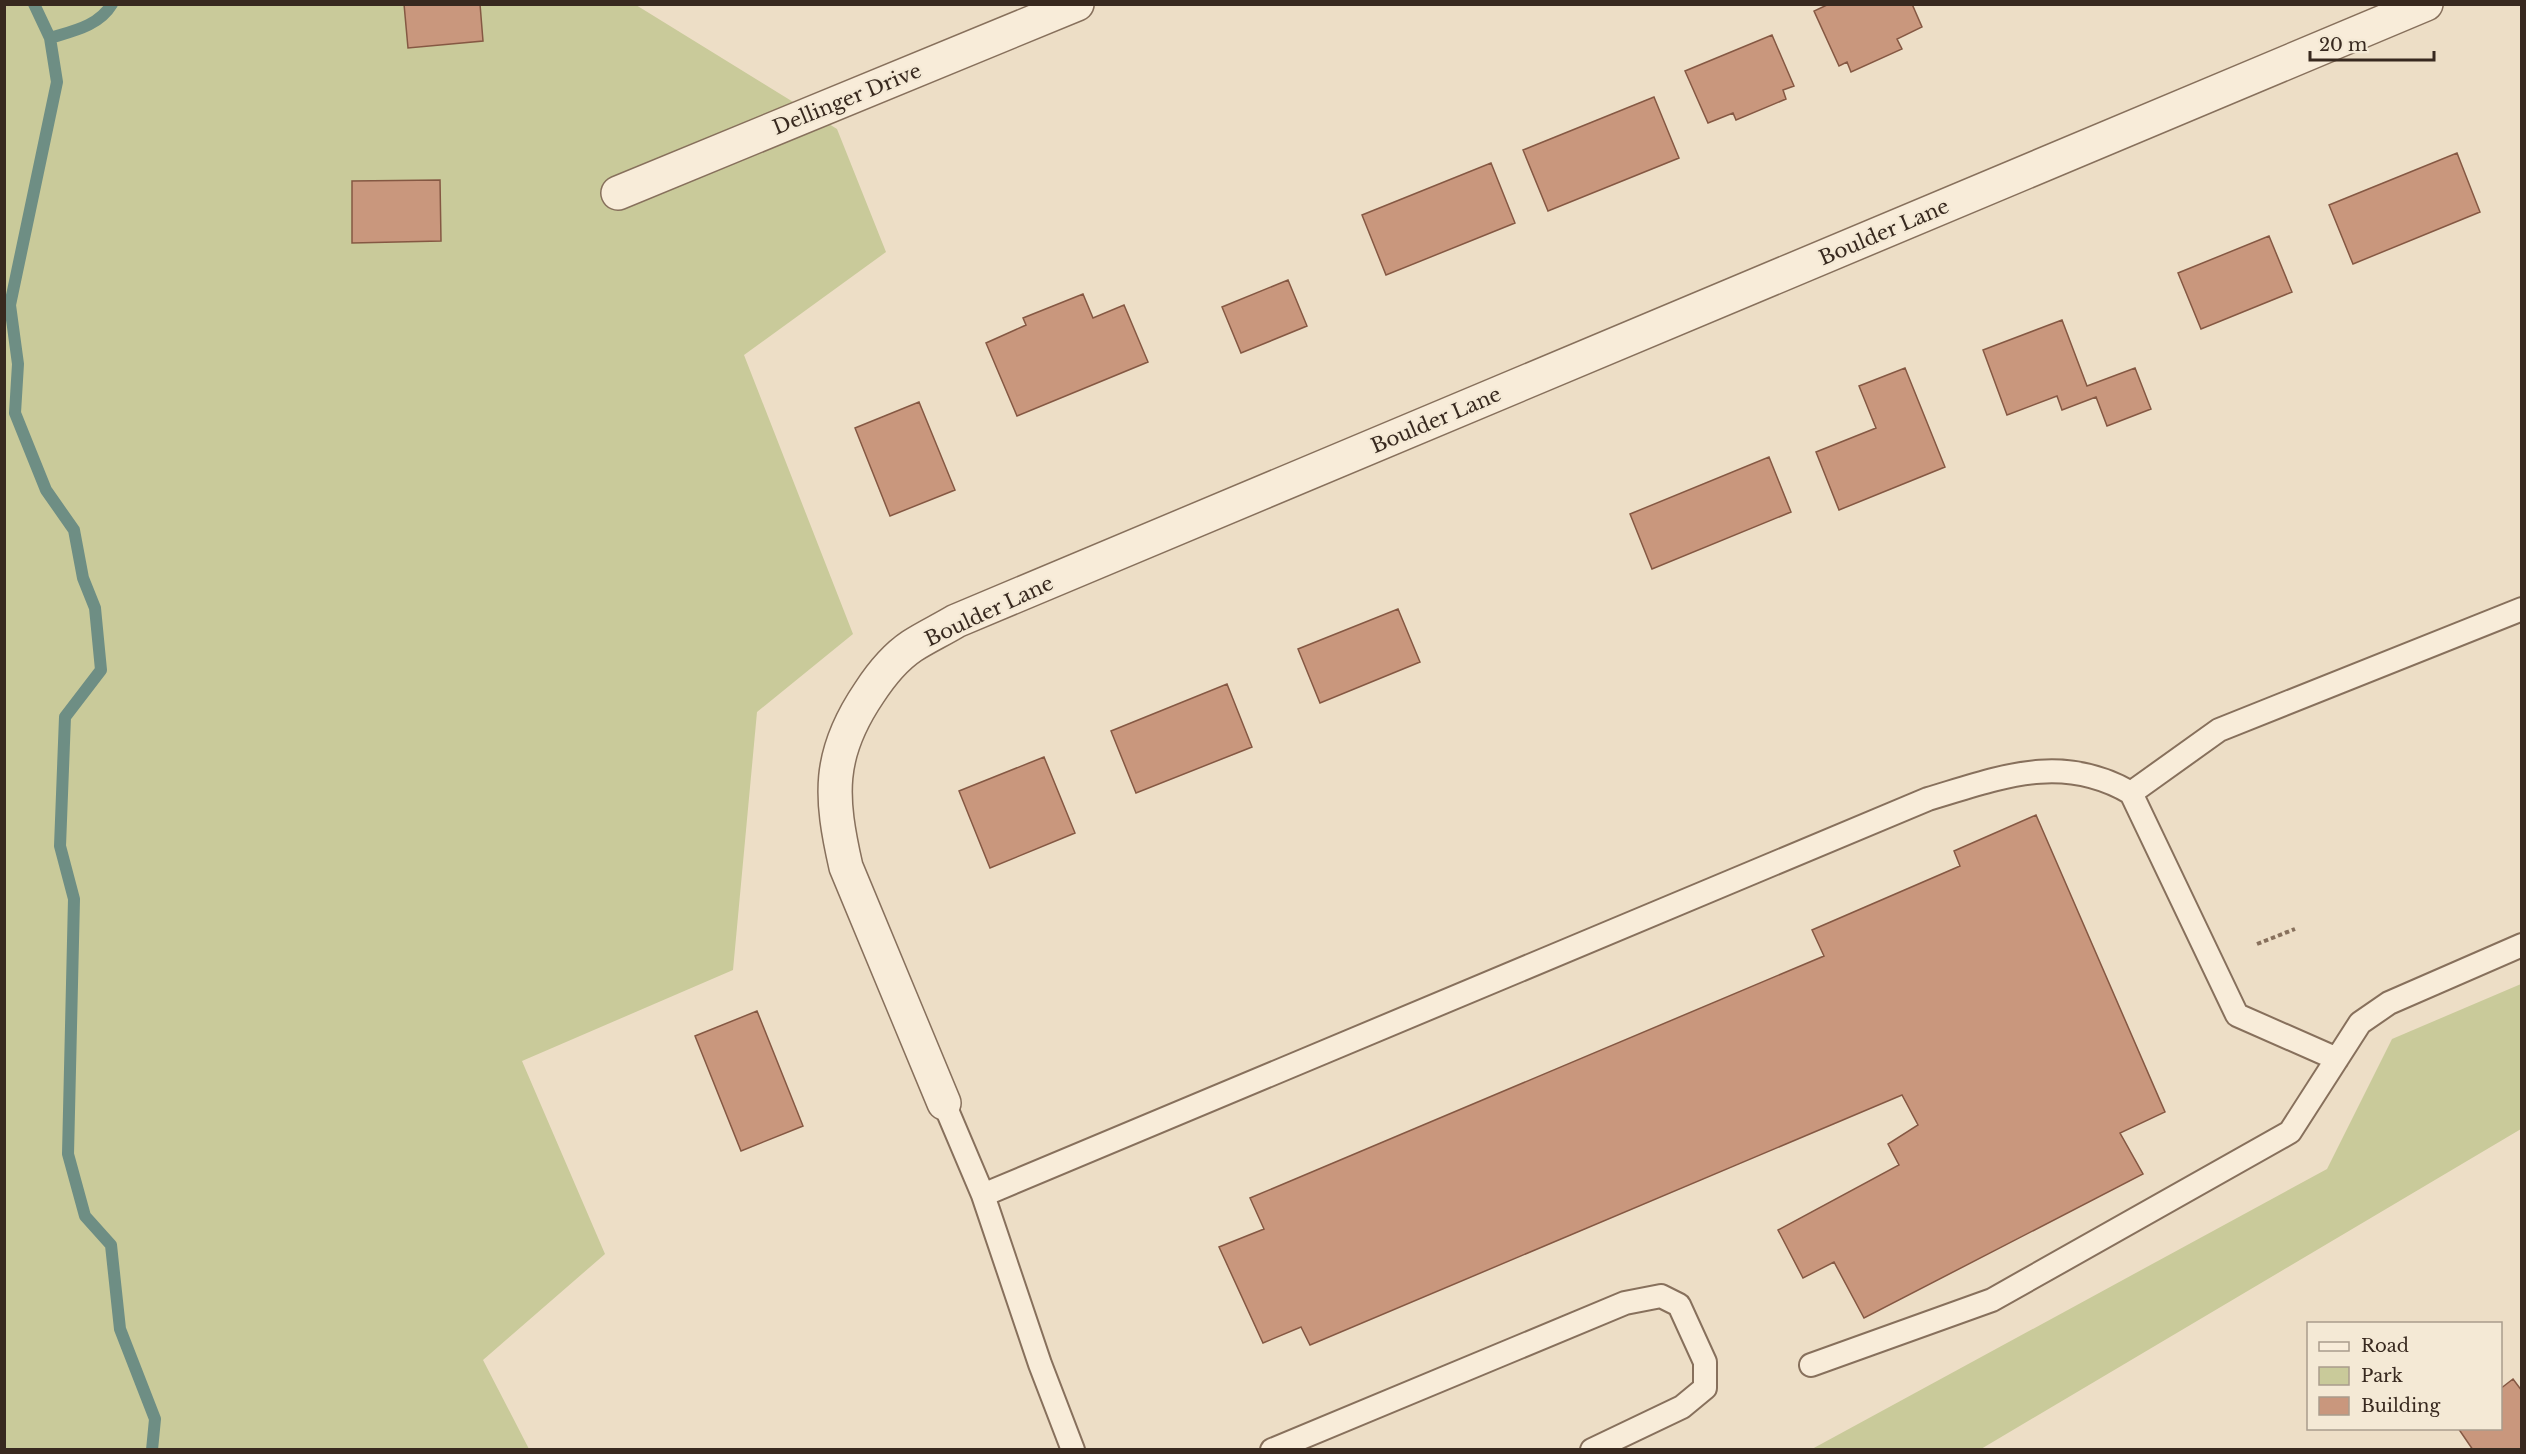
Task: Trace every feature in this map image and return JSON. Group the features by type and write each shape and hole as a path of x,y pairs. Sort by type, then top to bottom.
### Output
{"street":[{"name":"Dellinger Drive","path":"618,193 1077,4"},
{"name":"Boulder Lane","path":"944,1103 846,867 837,826 834,788 840,749 854,716 880,675 910,647 967,617 2426,4"}],"lane":[{"path":"2131,794 2219,730 2522,609"},
{"path":"983,1195 1928,799 2006,776 2067,770 2110,781 2131,794 2237,1015 2337,1059"},
{"path":"1811,1365 1992,1300 2290,1132 2360,1023 2389,1004 2522,945"},
{"path":"944,1103 983,1195 1040,1364 1073,1449"},
{"path":"1272,1449 1625,1303 1661,1296 1679,1305 1706,1362 1705,1388 1682,1407 1592,1449"}],"path":[{"path":"2257,944 2295,929"}],"green space":[{"path":"5,5 636,5 837,129 886,252 744,355 853,634 757,712 733,970 522,1061 605,1254 483,1360 529,1449 5,1450"},
{"path":"2521,984 2521,1129 1981,1449 1812,1449 2327,1169 2392,1039"}],"building":[{"path":"404,4 480,4 483,41 408,48"},
{"path":"1829,4 1912,4 1922,27 1897,39 1902,49 1851,72 1847,62 1839,66 1814,11"},
{"path":"1772,35 1794,86 1783,90 1786,99 1736,120 1733,113 1708,123 1685,71"},
{"path":"1654,97 1679,158 1548,211 1523,150"},
{"path":"2457,153 2480,212 2353,264 2329,205"},
{"path":"1491,163 1515,223 1386,275 1362,215"},
{"path":"440,180 441,241 352,243 352,181"},
{"path":"2269,236 2292,292 2201,329 2178,273"},
{"path":"1288,280 1307,326 1241,353 1222,307"},
{"path":"1083,294 1093,318 1124,305 1148,362 1017,416 986,343 1026,325 1023,318"},
{"path":"2062,320 2087,386 2135,368 2151,409 2107,426 2096,397 2062,410 2057,396 2007,415 1983,350"},
{"path":"1905,368 1945,467 1839,510 1816,452 1876,428 1859,386"},
{"path":"919,402 955,490 890,516 855,428"},
{"path":"1769,457 1791,512 1652,569 1630,514"},
{"path":"1398,609 1420,662 1320,703 1298,649"},
{"path":"1227,684 1252,747 1136,793 1111,731"},
{"path":"1044,757 1075,833 990,868 959,791"},
{"path":"2036,815 2165,1112 2120,1133 2143,1174 1864,1318 1834,1262 1803,1278 1778,1230 1899,1165 1888,1144 1918,1125 1902,1095 1310,1345 1301,1327 1263,1343 1219,1247 1264,1229 1250,1198 1824,956 1812,930 1960,866 1954,851"},
{"path":"757,1011 803,1126 741,1151 695,1036"},
{"path":"2513,1379 2522,1391 2522,1449 2473,1450 2459,1430 2502,1430 2502,1387"}],"waterway":[{"path":"34,4 50,38 57,82 10,305 18,364 15,413 46,490 74,530 83,578 95,608 101,670 65,717 60,846 74,899 68,1154 85,1216 111,1245 120,1329 155,1419 152,1450"},
{"path":"50,38 93,23 112,4"}]}
